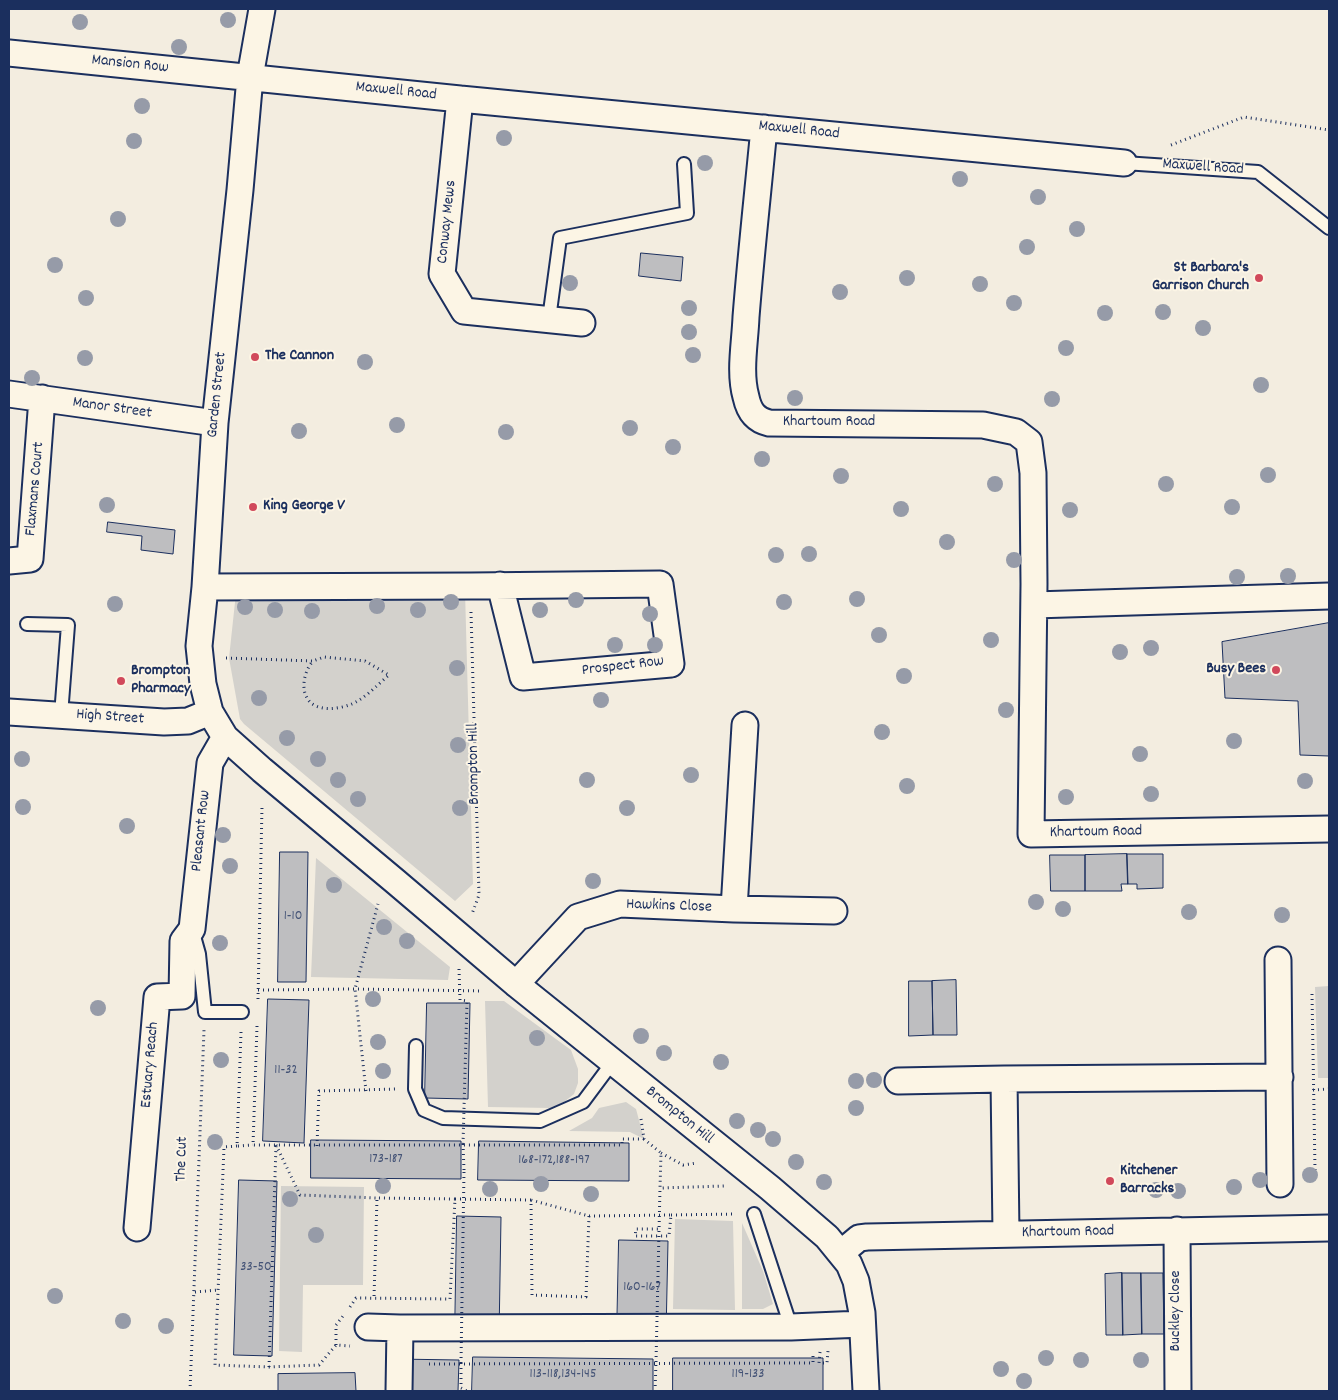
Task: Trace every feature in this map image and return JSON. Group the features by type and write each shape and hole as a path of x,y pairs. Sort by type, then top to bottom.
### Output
{"street":[{"name":"Garden Street","path":"210,712 203,684 200,646 215,423 250,77 262,9"},
{"name":"Mansion Row","path":"9,53 250,77"},
{"name":"Maxwell Road","path":"250,77 1124,163"},
{"name":"Conway Mews","path":"460,99 442,274 464,311 582,323"},
{"name":"Khartoum Road","path":"764,128 744,359 744,386 752,413 758,419 770,423 983,425 1016,432 1029,442 1033,473 1034,605 1031,834 1329,829"},
{"name":"Manor Street","path":"9,394 215,423"},
{"name":"Flaxmans Court","path":"9,562 30,559 42,398"},
{"name":"Prospect Row","path":"205,587 471,586 500,585 660,584 671,664 523,677 500,585"},
{"path":"1034,605 1329,596"},
{"name":"High Street","path":"9,712 164,722 188,721 210,712"},
{"name":"Brompton Hill","path":"210,712 225,737 262,770 516,984 813,1225 841,1253 851,1267 856,1281 862,1324 866,1391"},
{"name":"Hawkins Close","path":"734,909 745,725"},
{"name":"Pleasant Row","path":"192,929 210,762 225,737"},
{"name":"Hawkins Close","path":"516,984 578,917 620,904 834,911"},
{"name":"Estuary Reach","path":"136,1228 158,997 182,996 183,941 192,929"},
{"path":"1278,960 1280,1184"},
{"path":"898,1081 1280,1077"},
{"path":"1004,1079 1006,1234"},
{"name":"Khartoum Road","path":"841,1253 859,1238 867,1237 1329,1228"},
{"name":"Buckley Close","path":"1177,1230 1178,1391"},
{"path":"368,1327 791,1327 862,1324"},
{"path":"399,1391 400,1328"}],"lane":[{"name":"Maxwell Road","path":"1124,163 1258,172 1329,228"},
{"path":"550,319 560,238 686,213 684,164"},
{"path":"27,624 68,625 61,715"},
{"path":"192,929 199,954 205,1012 242,1012"},
{"path":"416,1046 415,1089 424,1110 443,1118 540,1121 583,1102 612,1062"},
{"path":"754,1214 791,1327"}],"path":[{"path":"1170,145 1244,117 1329,130"},
{"name":"Brompton Hill","path":"456,934 471,919 479,895 471,586"},
{"path":"201,656 313,661 324,657 365,661 389,675 351,705 334,708 319,707 311,703 307,698 304,684 305,674 313,661"},
{"path":"258,1005 262,770"},
{"path":"366,1091 355,989 378,904"},
{"path":"459,969 460,1000 467,1000 463,1144 461,1388 466,1391"},
{"path":"258,990 494,991 516,984"},
{"path":"1312,994 1314,1170"},
{"name":"The Cut","path":"190,1391 205,1012"},
{"path":"237,1146 242,1012"},
{"path":"253,1145 257,1022"},
{"path":"639,1083 638,1107 644,1139"},
{"path":"317,1146 319,1091 415,1089"},
{"path":"1314,1090 1329,1090"},
{"path":"455,1199 450,1299 356,1298 336,1324 336,1345 319,1365 269,1367 215,1365 224,1146 622,1145 622,1139 644,1139 661,1153 655,1391"},
{"path":"276,1145 300,1195 531,1200 589,1216 754,1214"},
{"path":"269,1367 276,1145"},
{"path":"660,1188 725,1186"},
{"path":"374,1297 377,1198"},
{"path":"531,1200 532,1295 586,1298 589,1216"},
{"path":"660,1229 636,1229 635,1236 669,1236 671,1215"},
{"path":"195,1292 218,1290"},
{"path":"336,1345 351,1346"},
{"path":"429,1364 813,1363 813,1348"},
{"path":"821,1348 819,1363 827,1363 827,1356"}],"shaded area":[{"path":"465,591 473,884 455,901 244,724 240,719 229,658 236,593"},
{"path":"316,858 450,967 448,980 311,977"},
{"path":"1329,986 1329,1078 1318,1078 1315,987"},
{"path":"485,1001 504,1001 571,1050 578,1069 578,1083 574,1094 564,1102 551,1108 488,1107"},
{"path":"626,1102 636,1109 644,1139 630,1132 569,1131 592,1118 599,1108"},
{"path":"281,1186 364,1187 363,1285 303,1285 302,1352 279,1351"},
{"path":"675,1219 733,1221 735,1310 673,1309"},
{"path":"742,1223 763,1271 773,1304 763,1309 742,1309"}],"building":[{"path":"641,253 683,257 681,281 639,276"},
{"path":"108,522 175,530 173,554 141,550 142,536 107,532"},
{"name":"Busy Bees","path":"1329,623 1329,756 1300,755 1298,701 1225,698 1222,642"},
{"path":"280,852 308,852 306,982 278,982"},
{"path":"1127,854 1128,884 1121,884 1122,891 1085,891 1085,855"},
{"path":"1127,854 1163,854 1163,888 1137,889 1137,884 1128,884"},
{"path":"1050,855 1085,855 1085,891 1051,891"},
{"path":"956,980 957,1035 933,1035 932,981"},
{"path":"909,981 932,981 933,1035 909,1036"},
{"path":"268,999 309,1000 304,1143 263,1141"},
{"path":"427,1003 470,1003 468,1099 425,1098"},
{"path":"311,1140 461,1141 461,1179 311,1178"},
{"path":"479,1141 629,1143 629,1181 478,1180"},
{"path":"239,1180 277,1181 272,1356 234,1355"},
{"path":"457,1216 501,1217 499,1337 455,1336"},
{"path":"619,1240 668,1241 666,1335 617,1335"},
{"path":"1122,1273 1141,1273 1142,1334 1123,1335"},
{"path":"1122,1273 1123,1335 1106,1335 1105,1274"},
{"path":"1141,1273 1163,1273 1164,1334 1142,1334"},
{"path":"473,1357 653,1359 653,1391 472,1391"},
{"path":"673,1358 823,1358 823,1391 673,1391"},
{"path":"395,1359 459,1360 458,1391 394,1391"},
{"path":"355,1373 356,1391 278,1391 278,1374"}],"place":[{"name":"St Barbara's Garrison Church","path":"1259,278"},
{"name":"The Cannon","path":"255,357"},
{"name":"King George V","path":"253,507"},
{"name":"Busy Bees","path":"1276,670"},
{"name":"Brompton Pharmacy","path":"121,681"},
{"name":"Kitchener Barracks","path":"1110,1181"}]}
